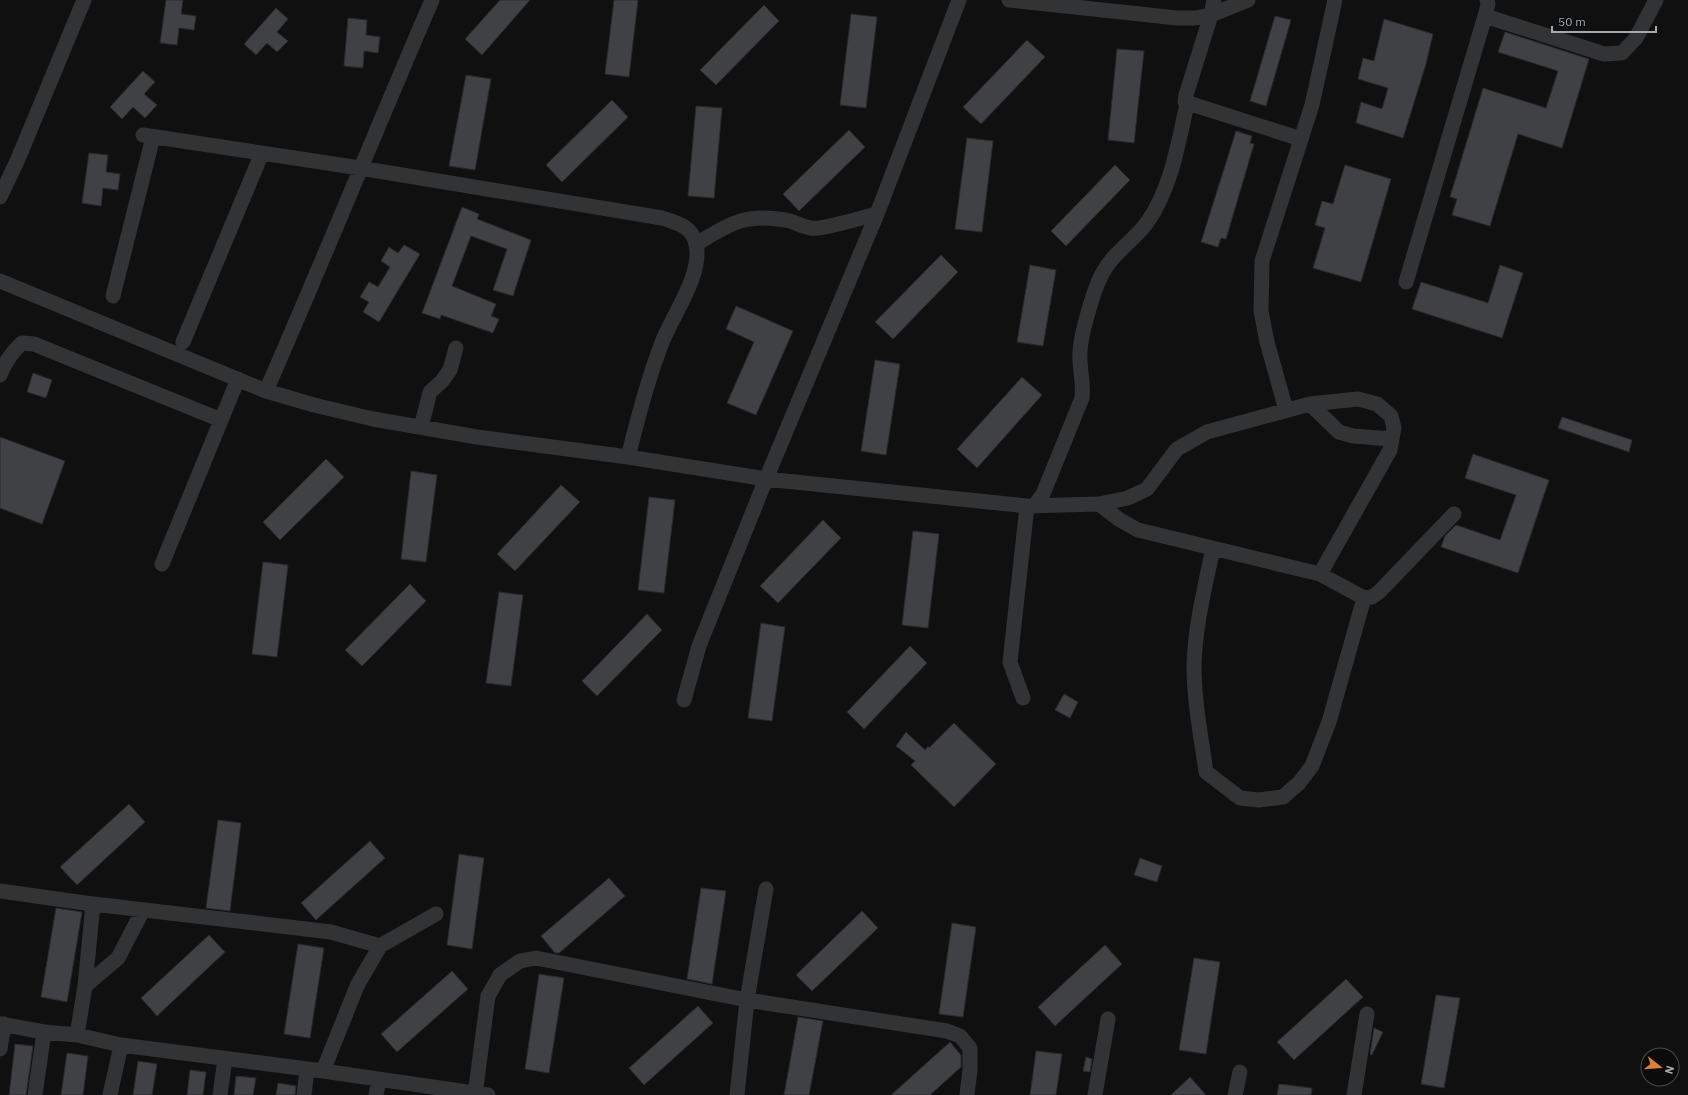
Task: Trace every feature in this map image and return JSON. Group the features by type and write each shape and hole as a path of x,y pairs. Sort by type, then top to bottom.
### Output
{"street":[{"path":"0,197 18,159 84,0"},
{"path":"266,390 323,262 360,168 432,0"},
{"path":"684,700 700,646 766,479 877,214 959,0"},
{"path":"1009,0 1177,18 1195,18 1212,15 1248,0"},
{"path":"1023,698 1010,662 1031,505 1043,494 1082,398 1083,385 1080,354 1082,337 1102,274 1114,257 1146,223 1159,202 1176,155 1187,104 1185,102 1186,95 1212,15 1214,0"},
{"path":"1286,410 1267,342 1261,311 1262,261 1312,105 1335,0"},
{"path":"1406,282 1485,16 1488,0"},
{"path":"1485,16 1604,54 1622,53 1636,38 1656,0"},
{"path":"1187,104 1301,139"},
{"path":"113,296 148,136 360,168 662,218 682,224 692,232 696,244 696,261 691,282 663,340 644,396 628,457"},
{"path":"183,342 262,153"},
{"path":"696,244 728,225 744,219 768,218 786,220 812,228 823,227 877,214"},
{"path":"0,281 266,390 314,405 366,417 477,436 628,457 766,479 1031,505 1099,504 1128,498 1147,489 1177,449 1207,432 1310,404 1358,399 1377,404 1391,416 1394,428 1390,450 1320,574"},
{"path":"0,375 5,361 14,350 22,343 34,344 221,420"},
{"path":"421,427 430,392 442,381 450,370 456,348"},
{"path":"162,564 238,379"},
{"path":"1310,404 1339,432 1353,436 1392,439"},
{"path":"1099,504 1120,520 1138,530 1320,574 1364,598 1372,597 1380,592 1454,514"},
{"path":"1213,548 1198,623 1194,666 1198,714 1206,772 1240,798 1259,800 1283,797 1299,783 1312,766 1329,722 1364,598"},
{"path":"737,1095 747,1000 766,889"},
{"path":"0,891 93,904 331,932 380,946"},
{"path":"77,1035 85,986 93,904"},
{"path":"85,986 118,958 143,910"},
{"path":"323,1071 357,986 380,946 436,914"},
{"path":"0,1049 2,1024 44,1032 77,1035 121,1045 323,1071 479,1095 488,996 500,975 520,961 536,958 747,1000 947,1031 960,1036 970,1048 970,1070 967,1095"},
{"path":"1354,1095 1367,1014"},
{"path":"1095,1095 1108,1019"},
{"path":"35,1095 44,1032"},
{"path":"110,1095 121,1045"},
{"path":"220,1095 225,1059"},
{"path":"304,1095 307,1070"},
{"path":"1235,1095 1240,1072"},
{"path":"376,1095 379,1080"}],"building":[{"path":"166,0 183,0 181,14 196,16 194,30 179,28 177,45 160,43"},
{"path":"500,0 530,0 482,55 465,39"},
{"path":"614,0 638,0 629,77 605,74"},
{"path":"764,5 779,21 716,85 700,70"},
{"path":"276,8 288,19 277,32 288,41 277,52 267,43 256,55 244,44"},
{"path":"851,14 877,17 866,108 840,105"},
{"path":"1275,16 1291,20 1266,106 1250,101"},
{"path":"348,18 367,20 366,35 380,37 378,53 364,51 363,68 344,66"},
{"path":"1384,19 1433,34 1426,64 1403,138 1356,123 1361,102 1382,109 1388,88 1358,79 1363,58 1374,61"},
{"path":"1505,32 1589,59 1562,148 1518,134 1490,226 1452,215 1457,199 1450,197 1483,88 1546,108 1558,71 1498,52"},
{"path":"1027,40 1045,57 981,124 963,107"},
{"path":"1117,49 1144,51 1134,143 1108,140"},
{"path":"143,71 155,82 144,94 157,105 145,118 133,107 122,119 110,107"},
{"path":"466,75 491,79 475,170 449,166"},
{"path":"612,100 628,117 562,182 546,165"},
{"path":"696,106 722,108 714,198 688,196"},
{"path":"849,130 865,147 799,211 783,194"},
{"path":"1236,131 1252,136 1250,143 1254,144 1226,239 1221,238 1218,247 1201,242"},
{"path":"967,138 993,141 982,232 955,229"},
{"path":"89,153 108,155 106,172 120,174 118,190 103,188 101,206 82,203"},
{"path":"1115,165 1130,180 1066,246 1051,231"},
{"path":"1345,165 1391,179 1361,282 1313,268 1325,228 1315,225 1322,201 1333,204"},
{"path":"462,207 479,214 477,219 531,240 513,296 493,290 507,249 471,236 452,286 496,304 491,316 499,319 493,333 441,315 440,319 422,313"},
{"path":"404,245 420,254 379,322 363,312 369,302 360,297 369,282 378,287 390,267 381,261 389,247 398,253"},
{"path":"941,255 958,272 893,339 875,322"},
{"path":"1030,265 1056,270 1043,346 1017,342"},
{"path":"1500,265 1523,273 1502,338 1412,309 1421,282 1488,303"},
{"path":"736,306 793,331 756,415 727,403 754,342 726,329"},
{"path":"875,360 900,364 886,455 861,451"},
{"path":"33,373 52,380 46,398 27,392"},
{"path":"1022,377 1042,395 977,468 957,449"},
{"path":"1562,417 1632,440 1629,452 1558,428"},
{"path":"0,437 65,461 42,524 0,508"},
{"path":"1473,454 1549,480 1518,573 1441,547 1445,536 1456,525 1500,540 1516,495 1465,478"},
{"path":"326,459 344,477 280,540 263,522"},
{"path":"411,471 437,475 426,562 401,559"},
{"path":"561,485 580,502 515,571 497,554"},
{"path":"649,497 675,500 664,593 638,590"},
{"path":"823,520 841,538 778,603 760,586"},
{"path":"913,531 939,534 928,628 902,625"},
{"path":"263,562 288,565 277,657 252,654"},
{"path":"410,584 426,601 362,666 345,650"},
{"path":"499,592 523,595 511,686 486,683"},
{"path":"647,614 662,630 597,696 582,681"},
{"path":"761,623 785,627 772,721 748,718"},
{"path":"910,646 927,663 864,729 847,712"},
{"path":"1064,694 1078,702 1070,718 1055,710"},
{"path":"954,723 996,764 954,807 911,765 915,761 896,746 906,732 925,750 928,746 929,748"},
{"path":"129,804 145,822 77,885 60,867"},
{"path":"218,820 241,823 230,911 206,908"},
{"path":"370,841 385,858 316,920 301,903"},
{"path":"459,854 484,858 472,949 447,945"},
{"path":"1140,858 1162,866 1157,882 1134,875"},
{"path":"609,878 625,896 559,953 555,953 541,936"},
{"path":"701,888 726,891 712,984 687,979"},
{"path":"56,908 82,912 67,1002 41,997"},
{"path":"862,911 878,928 812,991 796,975"},
{"path":"952,923 976,927 963,1017 939,1014"},
{"path":"209,935 225,952 157,1016 141,998"},
{"path":"298,944 324,948 310,1038 284,1034"},
{"path":"1105,945 1122,964 1055,1026 1038,1007"},
{"path":"1194,958 1220,962 1206,1054 1179,1050"},
{"path":"452,971 468,989 397,1052 381,1034"},
{"path":"539,974 564,978 549,1073 525,1069"},
{"path":"1346,979 1363,997 1294,1060 1277,1042"},
{"path":"1436,995 1460,998 1444,1088 1421,1084"},
{"path":"698,1006 713,1023 644,1085 629,1068"},
{"path":"798,1017 823,1021 809,1095 784,1095"},
{"path":"1374,1028 1383,1032 1372,1055 1370,1054"},
{"path":"950,1042 961,1055 961,1067 930,1095 891,1095"},
{"path":"15,1044 33,1046 26,1095 9,1095"},
{"path":"1036,1051 1062,1054 1056,1095 1030,1095"},
{"path":"67,1053 88,1056 83,1095 61,1095"},
{"path":"1086,1057 1092,1059 1090,1072 1083,1071"},
{"path":"138,1061 157,1064 152,1095 133,1095"},
{"path":"190,1070 206,1072 203,1095 187,1095"},
{"path":"236,1076 256,1078 253,1095 234,1095"},
{"path":"1190,1077 1206,1095 1171,1095"},
{"path":"278,1083 296,1086 295,1095 276,1095"},
{"path":"1279,1084 1312,1088 1311,1095 1277,1095"}]}
